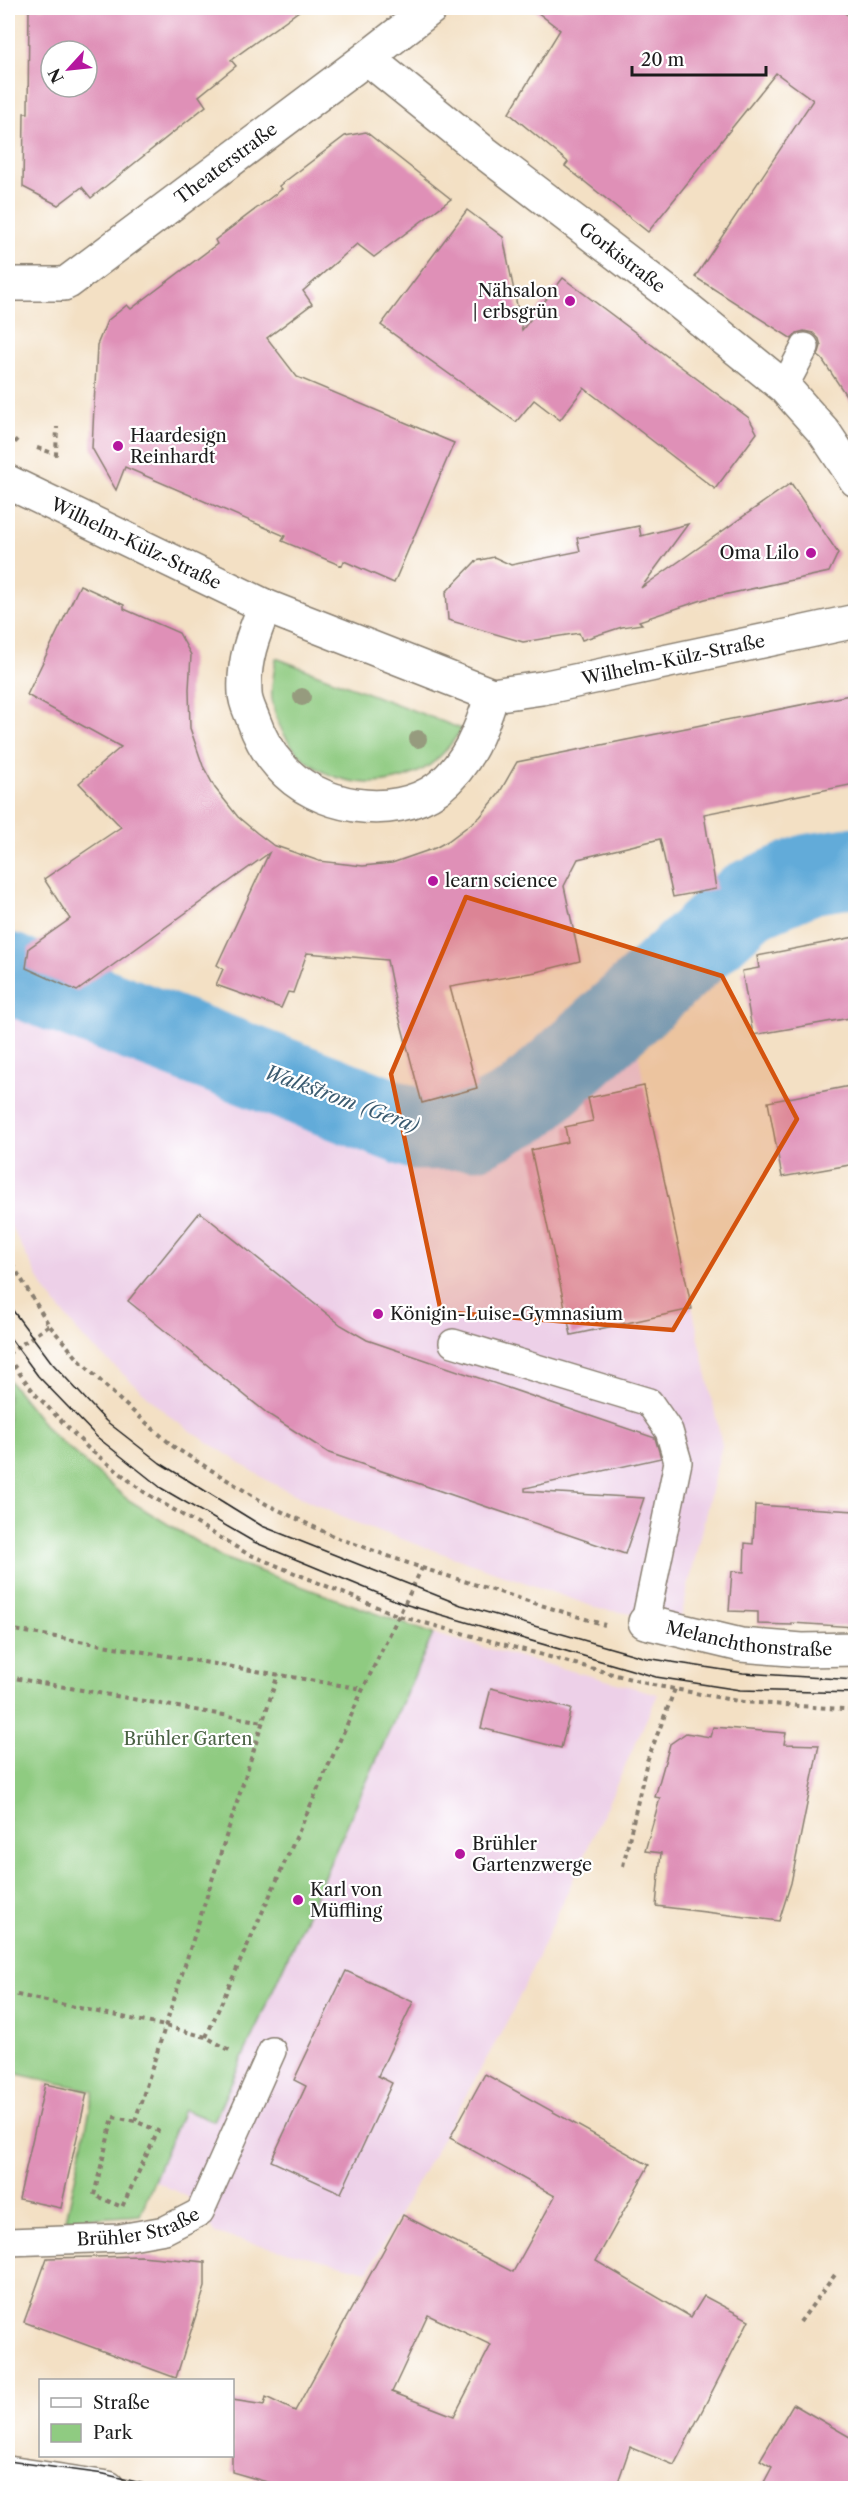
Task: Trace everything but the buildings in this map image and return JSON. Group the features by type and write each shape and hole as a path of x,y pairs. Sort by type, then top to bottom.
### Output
{"street":[{"name":"Theaterstraße","path":"8,284 64,284 68,282 368,58 431,8"},
{"name":"Gorkistraße","path":"368,58 481,150 663,289 784,387 824,432 855,480"},
{"name":"Wilhelm-Külz-Straße","path":"8,482 265,606 492,695 542,688 855,621"},
{"path":"265,606 249,644 244,695 258,736 280,767 301,784 336,802 368,807 404,804 436,789 457,770 479,735 492,695"},
{"name":"Melanchthonstraße","path":"645,1622 741,1645 802,1650 855,1649"},
{"path":"8,2473 108,2488"}],"lane":[{"path":"784,387 805,347"},
{"path":"453,1343 649,1402 669,1431 678,1462 645,1622"},
{"name":"Brühler Straße","path":"8,2242 120,2238 165,2230 200,2212 272,2051"}],"path":[{"path":"8,433 18,443 56,454 57,427"},
{"path":"8,1257 49,1325 80,1361 174,1447 266,1504 335,1538 422,1568 641,1635 645,1622"},
{"path":"49,1325 8,1356 36,1395 88,1448 144,1492 246,1553 399,1616 653,1685 743,1702 855,1710"},
{"path":"206,2037 363,1689 422,1568"},
{"path":"8,1629 363,1689"},
{"path":"135,2121 278,1674"},
{"path":"8,1677 263,1722"},
{"path":"623,1866 647,1761 675,1689"},
{"path":"8,1993 165,2026 206,2037 234,2053"},
{"path":"113,2117 135,2121 158,2131 122,2207 94,2195 113,2117"},
{"path":"800,2322 837,2271"}],"highlighted area":[{"path":"466,897 722,976 797,1119 673,1330 441,1312 391,1074"}],"shaded area":[{"name":"Königin-Luise-Gymnasium","path":"8,1013 394,1154 462,1159 560,1098 635,1033 644,1086 722,1445 680,1621 600,1609 348,1520 268,1481 174,1420 83,1338 44,1289 8,1221"},
{"name":"Brühler Gartenzwerge","path":"433,1634 658,1694 512,2013 368,2271 215,2234 188,2197 154,2181 183,2110 214,2121"}],"green space":[{"path":"276,658 462,729 430,765 416,773 392,781 369,783 346,780 324,772 306,760 290,744 279,723 272,699"},
{"name":"Brühler Garten","path":"8,1379 50,1432 127,1499 223,1558 433,1634 214,2121 183,2110 140,2215 66,2220 94,2091 8,2072"}],"waterway":[{"name":"Walkstrom (Gera)","path":"8,973 418,1130 475,1129 524,1104 747,901 810,874 856,867"}],"tram line":[{"path":"8,1304 52,1363 106,1421 160,1463 262,1526 461,1605 646,1658 743,1673 856,1680"},
{"path":"8,1335 38,1376 97,1437 161,1488 254,1542 404,1604 656,1677 740,1690 856,1693"},
{"path":"8,2461 104,2474 161,2488"},
{"path":"8,2485 32,2488"}],"place":[{"name":"Nähsalon | erbsgrün","path":"570,301"},
{"name":"Haardesign Reinhardt","path":"118,446"},
{"name":"Oma Lilo","path":"811,553"},
{"name":"learn science","path":"433,881"},
{"name":"Königin-Luise-Gymnasium","path":"378,1314"},
{"name":"Brühler Gartenzwerge","path":"460,1854"},
{"name":"Karl von Müffling","path":"298,1900"}]}
